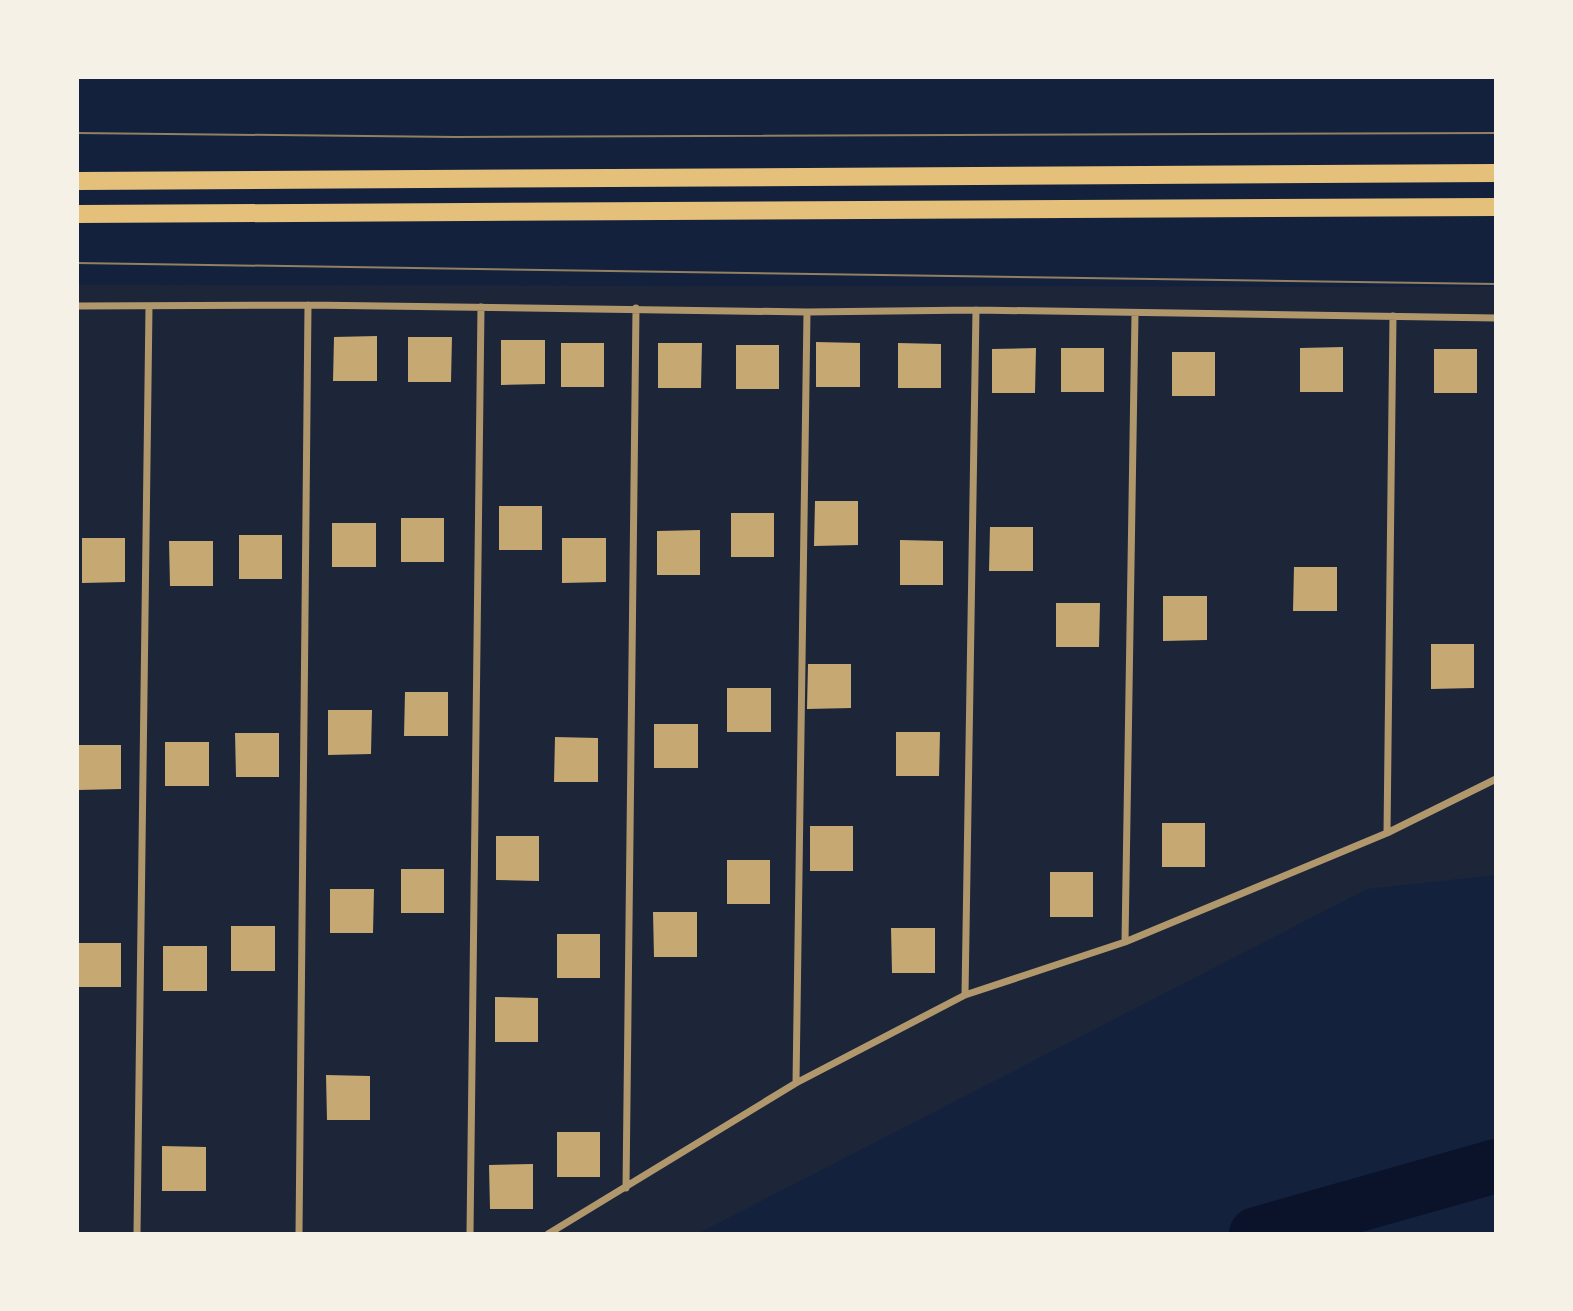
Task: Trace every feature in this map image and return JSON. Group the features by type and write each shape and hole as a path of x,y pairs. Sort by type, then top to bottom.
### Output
{"main road":[{"path":"77,181 1496,173"},
{"path":"77,214 1496,206"}],"street":[{"path":"299,1234 308,305"},
{"path":"77,306 308,305 807,312 976,310 1496,318"},
{"path":"137,1234 149,307"},
{"path":"470,1234 481,307"},
{"path":"626,1188 636,308"},
{"path":"965,995 976,310"},
{"path":"796,1083 807,312"},
{"path":"1125,942 1135,314"},
{"path":"1387,833 1393,316"},
{"path":"548,1234 796,1083 965,995 1125,942 1387,833 1496,779"}],"shaded area":[{"path":"77,285 1496,287 1496,875 1367,889 697,1234 77,1234"}],"building":[{"path":"377,336 377,381 333,381 334,337"},
{"path":"408,337 452,337 451,382 408,382"},
{"path":"501,340 545,340 545,384 501,385"},
{"path":"816,342 860,343 860,387 816,387"},
{"path":"561,343 604,343 604,387 561,387"},
{"path":"658,343 702,343 701,388 658,388"},
{"path":"898,343 941,344 941,388 898,388"},
{"path":"736,345 779,345 779,389 736,389"},
{"path":"1343,347 1343,392 1300,392 1300,348"},
{"path":"1036,348 1035,393 992,393 992,349"},
{"path":"1061,348 1104,348 1104,392 1061,392"},
{"path":"1434,349 1477,349 1477,393 1434,393"},
{"path":"1172,352 1215,352 1215,396 1172,396"},
{"path":"815,501 858,501 858,545 814,546"},
{"path":"499,506 542,506 542,550 499,550"},
{"path":"731,513 774,513 774,557 731,557"},
{"path":"401,518 444,518 444,562 401,562"},
{"path":"332,523 376,523 376,567 332,567"},
{"path":"990,527 1033,527 1033,571 989,571"},
{"path":"700,530 700,575 657,575 657,531"},
{"path":"239,535 282,535 282,579 239,579"},
{"path":"82,538 125,538 125,582 82,583"},
{"path":"562,538 606,538 606,582 562,583"},
{"path":"900,540 943,541 943,585 900,585"},
{"path":"169,541 213,541 213,586 170,586"},
{"path":"1294,567 1337,567 1337,611 1293,611"},
{"path":"1163,596 1207,596 1207,640 1163,641"},
{"path":"1056,603 1100,603 1099,647 1056,647"},
{"path":"1431,644 1474,644 1474,688 1431,689"},
{"path":"808,664 851,664 851,708 807,709"},
{"path":"727,688 771,688 771,732 727,732"},
{"path":"405,692 448,692 448,736 404,736"},
{"path":"328,710 372,710 371,754 328,755"},
{"path":"654,724 698,724 698,768 654,768"},
{"path":"896,732 940,732 939,776 896,776"},
{"path":"235,733 279,733 279,777 236,777"},
{"path":"555,737 598,738 598,782 554,782"},
{"path":"165,742 209,742 209,786 165,786"},
{"path":"78,745 121,745 121,789 78,790"},
{"path":"1162,823 1205,823 1205,867 1162,867"},
{"path":"810,826 853,826 853,871 810,871"},
{"path":"496,836 539,836 539,881 496,880"},
{"path":"727,860 770,860 770,904 727,904"},
{"path":"401,869 444,869 444,913 401,913"},
{"path":"1050,872 1093,872 1093,917 1050,917"},
{"path":"330,889 374,889 373,933 330,933"},
{"path":"653,912 697,912 697,957 654,957"},
{"path":"231,926 275,926 275,971 231,971"},
{"path":"891,928 935,928 935,973 892,973"},
{"path":"557,934 600,934 600,978 557,978"},
{"path":"78,943 121,943 121,987 78,987"},
{"path":"163,946 207,946 207,991 163,991"},
{"path":"495,997 538,998 538,1042 495,1042"},
{"path":"326,1075 370,1076 370,1120 327,1120"},
{"path":"557,1132 600,1132 600,1177 557,1177"},
{"path":"162,1146 206,1147 206,1191 162,1191"},
{"path":"533,1164 533,1209 490,1209 489,1165"}],"waterway":[{"path":"1256,1234 1496,1166"}],"tram line":[{"path":"77,133 456,137 1496,133"},
{"path":"77,263 1496,284"}]}
